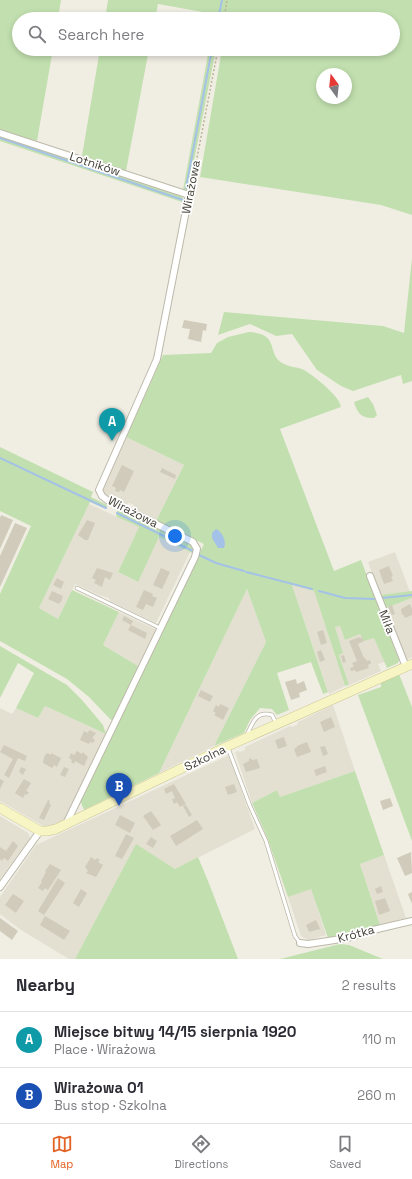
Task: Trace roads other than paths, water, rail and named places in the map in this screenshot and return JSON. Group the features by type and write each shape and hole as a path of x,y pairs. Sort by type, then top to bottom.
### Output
{"street":[{"name":"Lotników","path":"0,133 190,195"},
{"name":"Wirażowa","path":"66,824 195,557 197,549 192,542 106,500 102,496 100,487 156,359 190,195"},
{"name":"Miła","path":"370,576 409,666"},
{"name":"Szkolna","path":"40,831 47,831 66,824 228,746 409,666"},
{"path":"0,808 40,831 0,887"},
{"name":"Krótka","path":"300,943 308,944 348,938 373,930 412,921"}],"lane":[{"path":"77,588 160,628"},
{"path":"246,738 254,720 262,714 267,713 272,715 277,724"},
{"path":"228,746 250,806 266,841 295,936 300,943"}],"water":[{"path":"216,529 223,537 225,543 224,548 218,548 212,538 212,533"}],"waterway":[{"path":"219,12 222,0"},
{"path":"186,188 211,56"},
{"path":"0,138 183,200"},
{"path":"0,458 106,508"},
{"path":"117,513 172,540"},
{"path":"176,543 193,551"},
{"path":"199,555 216,563 244,571"},
{"path":"246,572 312,589"},
{"path":"319,591 345,598 374,599"},
{"path":"382,598 412,595"}],"place":[{"name":"Miejsce bitwy 14/15 sierpnia 1920","path":"112,441"},
{"name":"Wirażowa 01","path":"119,806"}]}
